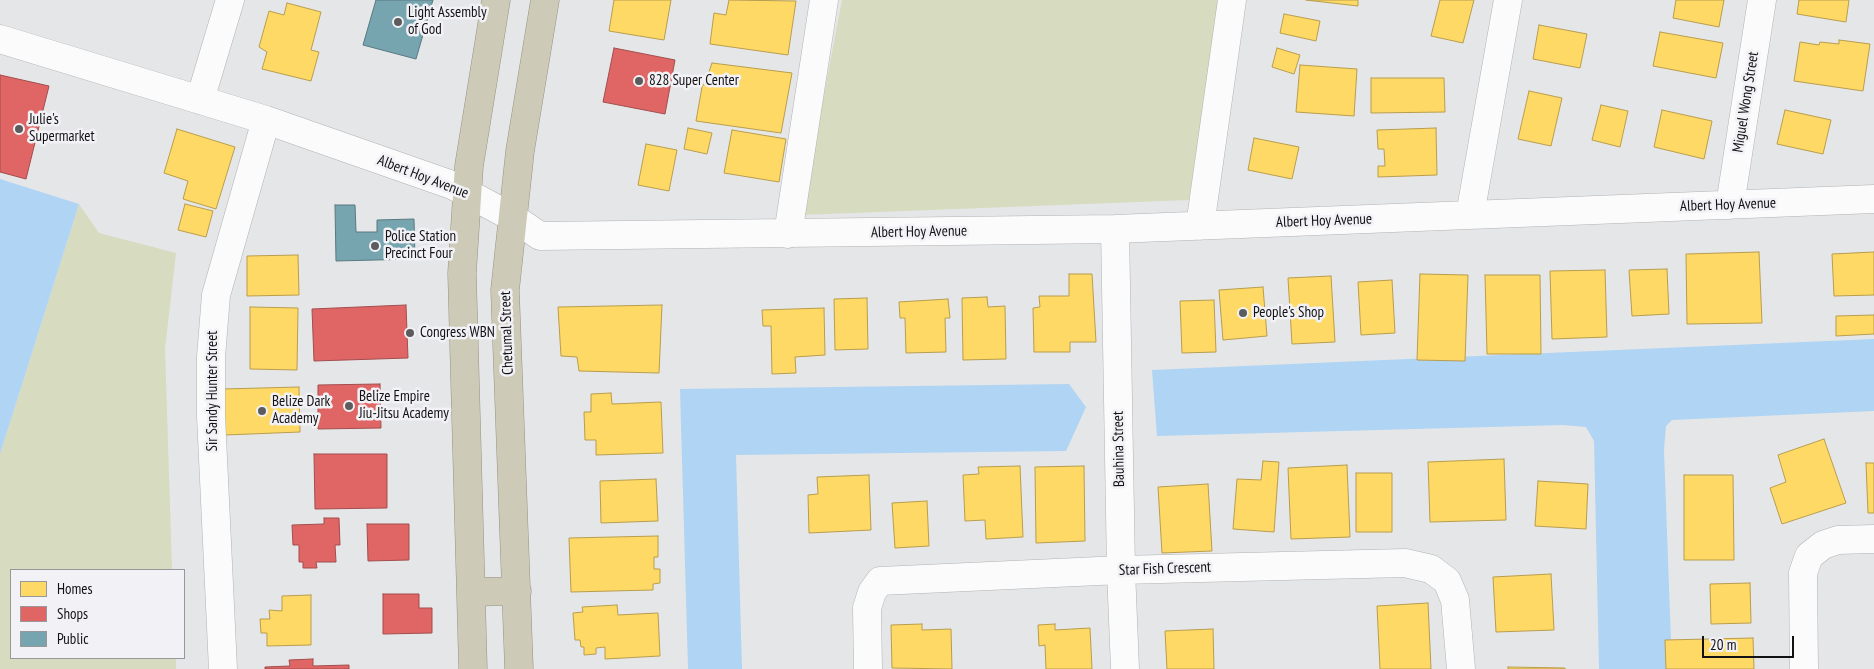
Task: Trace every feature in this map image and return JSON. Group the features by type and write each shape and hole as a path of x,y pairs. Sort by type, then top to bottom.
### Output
{"highway":[{"path":"473,669 462,273 475,119 496,0"},
{"name":"Chetumal Street","path":"519,669 505,290 520,151 545,0"},
{"path":"471,592 517,590"}],"street":[{"path":"200,100 230,0"},
{"path":"788,234 824,0"},
{"path":"1200,226 1232,0"},
{"path":"1470,215 1508,0"},
{"name":"Miguel Wong Street","path":"1730,205 1762,0"},
{"name":"Albert Hoy Avenue","path":"0,39 266,120 452,185 512,217 540,236 1115,229 1874,200"},
{"name":"Sir Sandy Hunter Street","path":"223,669 211,416 211,357 216,295 266,120"},
{"name":"Bauhina Street","path":"1115,229 1121,570 1125,669"},
{"path":"1804,669 1803,573 1809,556 1823,545 1838,540 1874,539"},
{"name":"Star Fish Crescent","path":"868,669 867,608 872,592 880,581 1121,570 1405,563 1431,569 1447,581 1455,600 1461,669"}],"green space":[{"path":"842,0 1219,0 1189,200 801,215"},
{"path":"79,204 99,233 176,253 165,349 172,569 10,569 10,659 176,659 176,669 0,669 0,454"}],"water":[{"path":"0,179 79,204 0,454"},
{"path":"1874,339 1874,411 1672,420 1666,426 1664,450 1672,669 1599,669 1594,441 1586,427 1563,425 1157,436 1152,370"},
{"path":"1069,384 1086,407 1066,451 736,455 742,669 688,669 680,389"}],"building: Homes":[{"path":"614,0 671,0 664,40 609,31"},
{"path":"729,0 796,1 788,55 710,44 714,13 726,15"},
{"path":"1306,0 1358,0 1358,6"},
{"path":"1440,0 1474,0 1463,43 1431,36"},
{"path":"1676,0 1724,0 1719,27 1673,18"},
{"path":"1799,0 1849,0 1846,22 1797,14"},
{"path":"287,3 321,12 311,50 319,52 311,81 262,69 267,52 259,47 269,11 284,15"},
{"path":"1284,14 1320,21 1316,41 1280,33"},
{"path":"1539,25 1587,34 1580,68 1533,59"},
{"path":"1660,32 1723,43 1716,78 1653,66"},
{"path":"1839,40 1870,44 1863,91 1794,81 1800,42 1819,45 1820,42 1839,44"},
{"path":"1277,48 1300,55 1294,74 1272,67"},
{"path":"712,63 792,73 781,133 696,121 702,87"},
{"path":"1300,65 1357,69 1354,116 1296,112"},
{"path":"1371,78 1444,78 1445,112 1371,113"},
{"path":"1529,91 1562,98 1551,146 1518,139"},
{"path":"1601,105 1628,111 1620,147 1592,140"},
{"path":"1662,110 1712,121 1704,159 1654,147"},
{"path":"1785,110 1831,120 1823,154 1777,144"},
{"path":"688,128 712,133 707,154 684,149"},
{"path":"1436,128 1437,175 1378,177 1378,166 1385,166 1384,149 1378,149 1377,130"},
{"path":"177,129 235,147 216,209 183,199 188,181 164,173"},
{"path":"732,130 786,139 779,182 724,173"},
{"path":"1254,138 1299,147 1292,179 1248,170"},
{"path":"646,144 677,150 669,191 638,185"},
{"path":"185,204 213,211 206,237 178,230"},
{"path":"1759,252 1762,323 1687,324 1686,254"},
{"path":"1874,252 1874,295 1834,296 1832,254"},
{"path":"298,255 299,295 247,296 247,256"},
{"path":"1667,269 1669,314 1632,316 1629,270"},
{"path":"1605,270 1607,337 1552,339 1550,271"},
{"path":"1069,274 1092,274 1096,342 1070,342 1070,352 1034,352 1033,308 1040,307 1039,296 1069,296"},
{"path":"1420,274 1468,275 1465,361 1417,360"},
{"path":"1485,275 1540,275 1541,354 1487,354"},
{"path":"1331,276 1335,342 1292,344 1288,278"},
{"path":"1392,280 1395,333 1361,335 1358,282"},
{"name":"People's Shop","path":"1263,287 1267,336 1223,340 1219,290"},
{"path":"987,297 988,307 1005,306 1006,359 963,360 962,298"},
{"path":"867,298 868,349 835,350 834,299"},
{"path":"948,299 950,318 945,318 946,352 906,353 905,318 900,318 899,302"},
{"path":"1214,300 1216,352 1182,353 1180,301"},
{"path":"662,305 659,373 579,371 577,357 561,356 558,307"},
{"path":"250,307 298,308 297,370 250,369"},
{"path":"824,308 825,355 795,357 796,373 772,374 771,326 763,326 762,310"},
{"path":"1874,315 1874,334 1836,336 1836,316"},
{"name":"Belize Dark Academy","path":"299,387 300,432 225,435 223,389"},
{"path":"611,393 612,404 661,402 663,453 596,455 596,440 585,440 584,412 591,412 591,394"},
{"path":"1824,439 1846,503 1782,524 1770,488 1786,482 1778,455"},
{"path":"1504,459 1506,520 1430,522 1428,462"},
{"path":"1263,461 1279,462 1274,532 1233,529 1237,479 1261,480"},
{"path":"1866,463 1874,463 1874,513 1868,513"},
{"path":"1347,465 1350,537 1291,539 1288,468"},
{"path":"1020,466 1023,537 986,539 985,520 965,521 963,475 979,474 978,467"},
{"path":"1084,466 1085,541 1036,543 1035,467"},
{"path":"1356,473 1392,473 1392,532 1356,532"},
{"path":"869,475 871,530 809,533 808,495 818,494 817,477"},
{"path":"1684,475 1733,475 1734,560 1684,560"},
{"path":"656,479 658,521 601,523 600,481"},
{"path":"1538,481 1588,484 1586,529 1535,526"},
{"path":"1208,484 1212,551 1162,553 1158,487"},
{"path":"927,501 929,546 895,548 892,503"},
{"path":"658,536 658,557 654,557 654,569 660,569 660,583 653,584 653,590 571,592 569,538"},
{"path":"1551,574 1554,630 1496,632 1493,577"},
{"path":"1750,583 1751,623 1711,624 1710,584"},
{"path":"311,595 311,645 267,646 267,633 261,633 260,619 270,619 269,610 282,611 282,596"},
{"path":"1428,603 1431,669 1380,669 1377,606"},
{"path":"617,605 618,615 658,613 660,656 605,659 605,647 596,648 596,654 584,655 584,647 581,647 580,640 575,640 573,613 583,612 582,607"},
{"path":"922,624 922,630 951,629 952,669 892,668 891,625"},
{"path":"1055,624 1055,630 1090,628 1092,669 1046,669 1045,645 1039,646 1038,625"},
{"path":"1213,629 1214,669 1167,669 1165,631"},
{"path":"1753,638 1754,669 1666,669 1665,640"},
{"path":"1508,667 1565,668 1565,669 1508,669"}],"building: Shops":[{"name":"828 Super Center","path":"614,48 675,60 665,114 603,102"},
{"name":"Julie's Supermarket","path":"0,75 49,86 26,179 0,172"},
{"path":"406,305 408,358 314,361 312,309"},
{"name":"Belize Empire Jiu-Jitsu Academy","path":"380,384 381,428 318,429 318,385"},
{"path":"314,454 387,454 387,508 315,509"},
{"path":"324,518 339,518 340,545 335,545 336,562 316,562 317,568 303,568 303,562 299,562 299,545 293,545 292,525 324,524"},
{"path":"367,524 409,524 409,560 368,561"},
{"path":"383,594 419,594 419,608 432,608 432,633 383,634"},
{"path":"313,659 313,666 349,665 349,669 265,669 265,667 290,666 289,660"}],"building: Public":[{"name":"Light Assembly of God","path":"376,0 433,0 416,59 363,45"},
{"name":"Police Station Precinct Four","path":"335,205 355,205 356,232 377,232 377,220 414,219 415,259 336,261"}],"place":[{"name":"Light Assembly of God","path":"398,22"},
{"name":"828 Super Center","path":"639,81"},
{"name":"Julie's Supermarket","path":"19,129"},
{"name":"Police Station Precinct Four","path":"375,246"},
{"name":"People's Shop","path":"1243,313"},
{"name":"Congress WBN","path":"410,333"},
{"name":"Belize Empire Jiu-Jitsu Academy","path":"349,406"},
{"name":"Belize Dark Academy","path":"262,411"}]}
